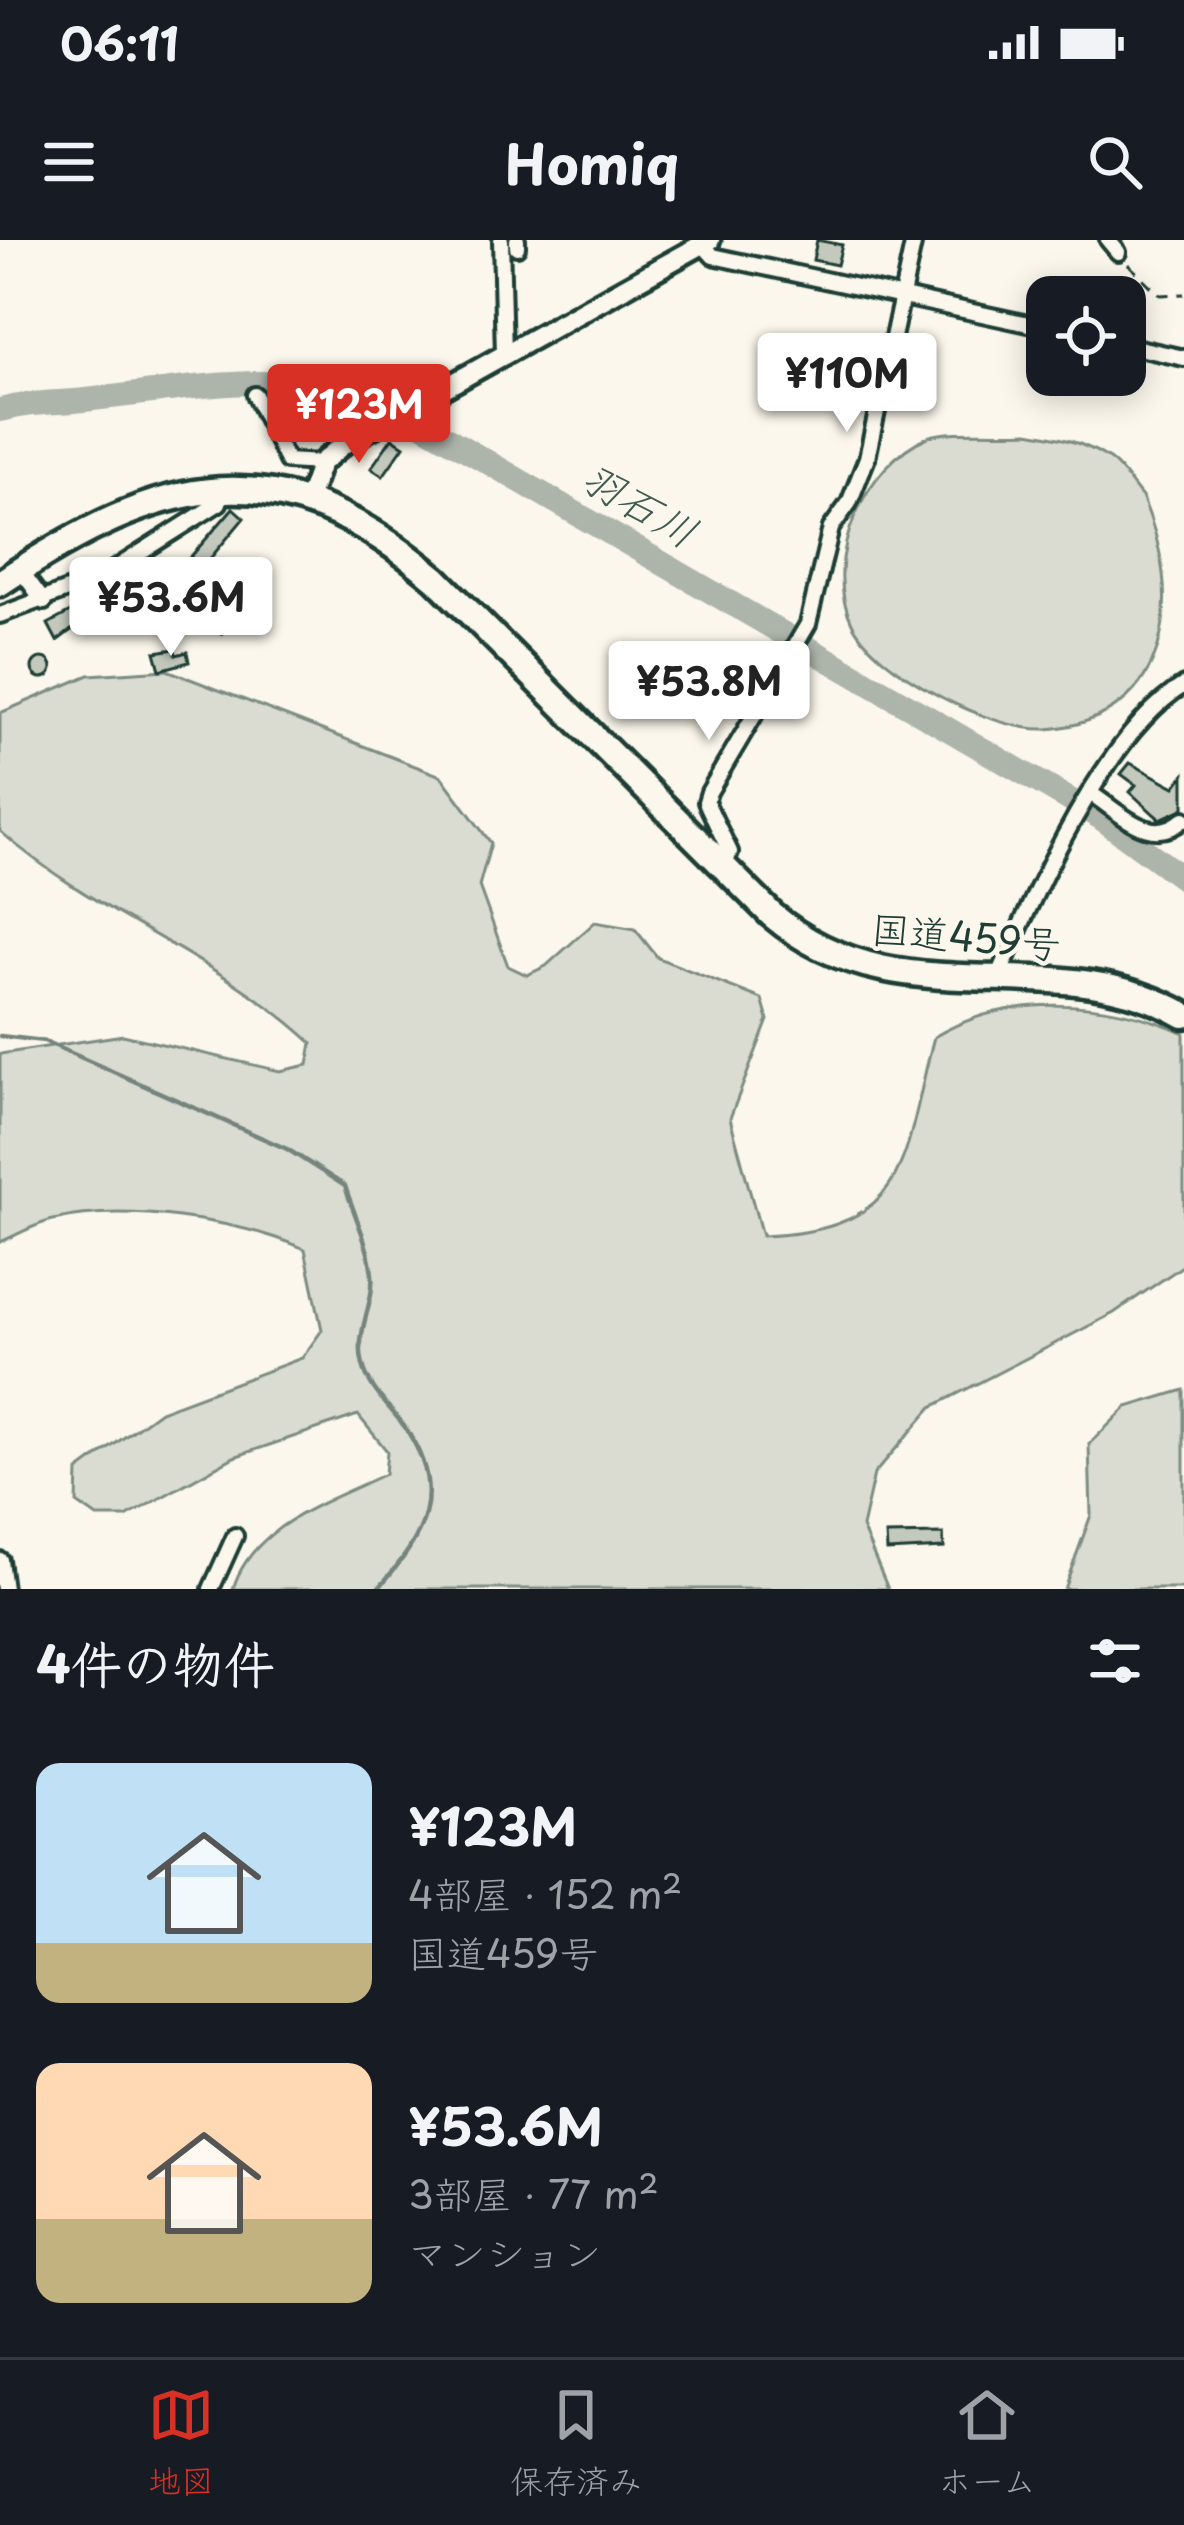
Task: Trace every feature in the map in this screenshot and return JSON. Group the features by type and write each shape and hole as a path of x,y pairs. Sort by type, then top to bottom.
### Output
{"highway":[{"name":"国道459号","path":"10,576 94,524 162,498 250,491 307,502 365,526 436,579 793,932 844,962 911,975 1134,991 1184,1016"}],"street":[{"path":"501,240 505,354"},
{"path":"724,867 730,852 706,802 796,644 831,529 867,458 914,240"},
{"path":"255,395 287,461 321,463 393,416 703,242 713,256 1026,324"},
{"path":"1146,350 1184,358"},
{"path":"307,502 321,463"},
{"path":"0,615 102,577 219,503"},
{"path":"10,576 44,602"},
{"path":"998,978 1026,909 1132,728 1184,685"},
{"path":"1091,797 1150,832 1165,832 1184,819"},
{"path":"211,1589 236,1537"},
{"path":"0,1560 4,1589"}],"path":[{"path":"1113,246 1160,295 1184,294"}],"shaded area":[{"path":"1028,432 1078,443 1116,465 1142,497 1163,572 1158,645 1144,677 1122,702 1090,720 1047,729 997,721 968,710 885,661 852,623 842,571 855,516 868,491 905,450 937,435"},
{"path":"167,670 441,776 491,843 479,886 508,966 527,975 546,966 595,922 635,929 658,958 762,999 768,1020 730,1118 762,1236 812,1231 848,1219 875,1202 906,1151 934,1037 963,1023 1026,1007 1059,1005 1124,1013 1184,1033 1184,1265 1114,1313 932,1407 874,1474 862,1527 888,1589 233,1589 257,1548 275,1532 317,1505 385,1474 387,1451 358,1415 234,1457 126,1517 97,1517 77,1503 78,1471 160,1411 302,1358 322,1330 305,1249 248,1230 181,1217 113,1213 53,1220 0,1242 0,1054 123,1035 280,1071 308,1065 312,1043 276,1012 75,887 0,831 0,713 89,675"},
{"path":"1184,1390 1184,1589 1064,1589 1091,1515 1089,1444 1127,1407"}],"building":[{"path":"817,240 842,245 837,265 813,260"},
{"path":"392,438 404,446 383,476 371,468"},
{"path":"233,508 244,518 193,579 181,568"},
{"path":"227,574 241,582 231,597 217,589"},
{"path":"143,577 161,611 144,620 126,586"},
{"path":"224,597 239,607 221,634 206,624"},
{"path":"85,604 91,615 57,641 48,624"},
{"path":"175,649 176,655 187,652 189,662 160,670 155,652"},
{"path":"42,658 52,668 42,678 32,668"},
{"path":"1130,763 1175,787 1184,775 1184,808 1160,819 1155,815 1130,792 1136,785 1121,774"},
{"path":"943,1534 944,1548 887,1551 886,1535"}],"waterway":[{"name":"羽石川","path":"0,410 226,384 299,384 379,399 1101,818 1184,879"},
{"path":"0,1036 44,1041 287,1149 345,1186 372,1274 361,1342 363,1365 418,1450 428,1493 419,1532 377,1589"}]}
